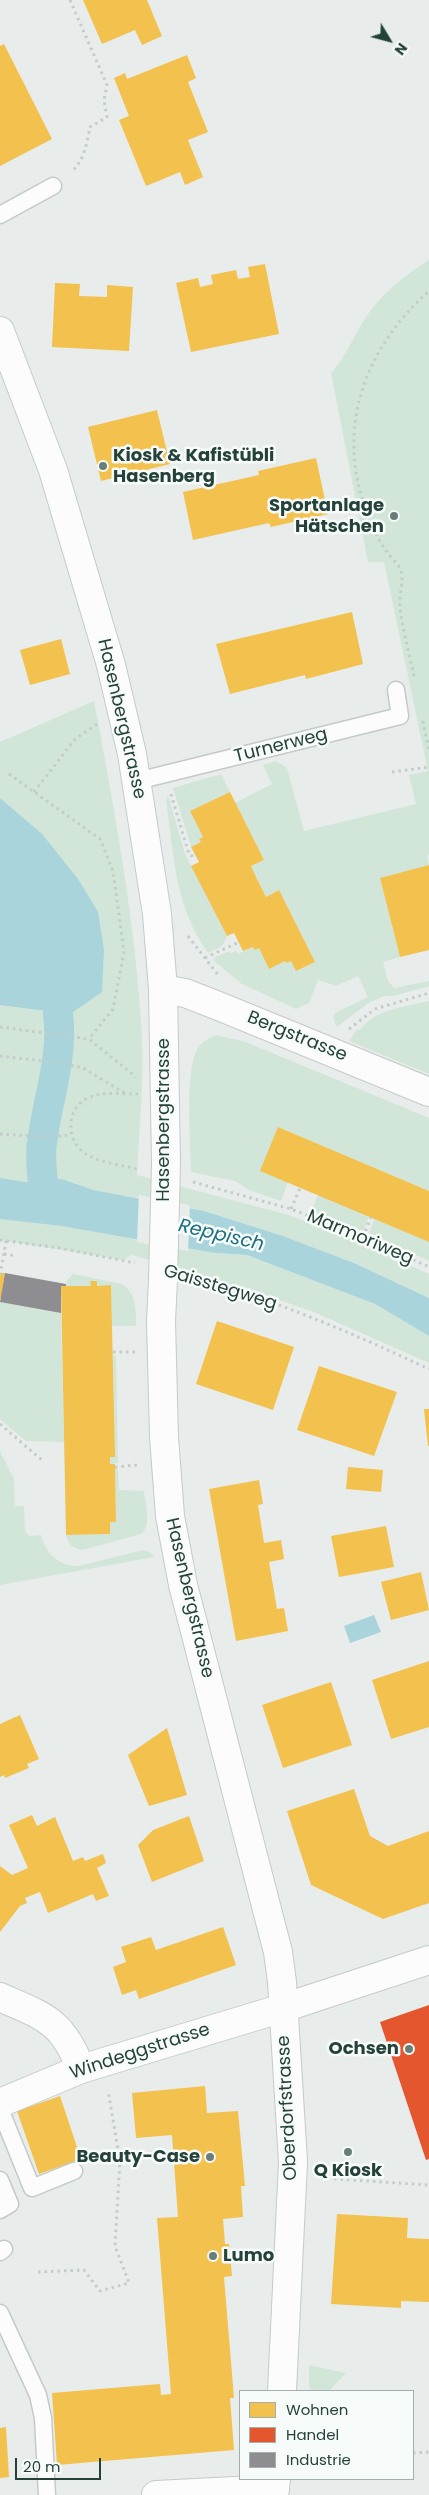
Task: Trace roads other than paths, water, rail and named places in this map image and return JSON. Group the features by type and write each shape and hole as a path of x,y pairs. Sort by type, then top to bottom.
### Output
{"street":[{"name":"Hasenbergstrasse","path":"0,331 53,470 111,665 137,781 159,934 163,990 166,1164 153,1273 161,1321 164,1437 170,1516 183,1585 278,1952 283,2008"},
{"name":"Bergstrasse","path":"163,990 185,993 429,1092"},
{"path":"283,2008 429,1960"},
{"path":"0,1997 48,2018 72,2045 81,2069"},
{"name":"Windeggstrasse","path":"0,2103 81,2069 283,2008"},
{"name":"Oberdorfstrasse","path":"282,2390 292,2177 292,2121 283,2008"},
{"path":"156,2495 275,2487"}],"lane":[{"path":"0,214 53,186"},
{"name":"Turnerweg","path":"137,781 400,716 396,690"},
{"path":"0,2109 32,2188 74,2171"},
{"path":"0,2180 10,2204 0,2210"},
{"path":"0,2313 38,2395 43,2418 47,2495"}],"water":[{"path":"0,798 42,834 78,879 98,912 104,950 102,992 70,1014 0,1005"},
{"name":"Reppisch","path":"0,1178 25,1182 62,1179 93,1190 204,1211 283,1236 354,1263 429,1298 429,1336 375,1304 247,1255 215,1253 62,1226 0,1219"},
{"path":"374,1615 381,1632 350,1643 344,1626"}],"waterway":[{"path":"45,1204 41,1150 57,1062 59,1046 58,1014"}],"place":[{"name":"Kiosk & Kafistübli Hasenberg","path":"103,466"},
{"name":"Sportanlage Hätschen","path":"394,516"},
{"name":"Ochsen","path":"409,2049"},
{"name":"Q Kiosk","path":"348,2152"},
{"name":"Beauty-Case","path":"210,2157"},
{"name":"Lumo","path":"213,2256"}]}
